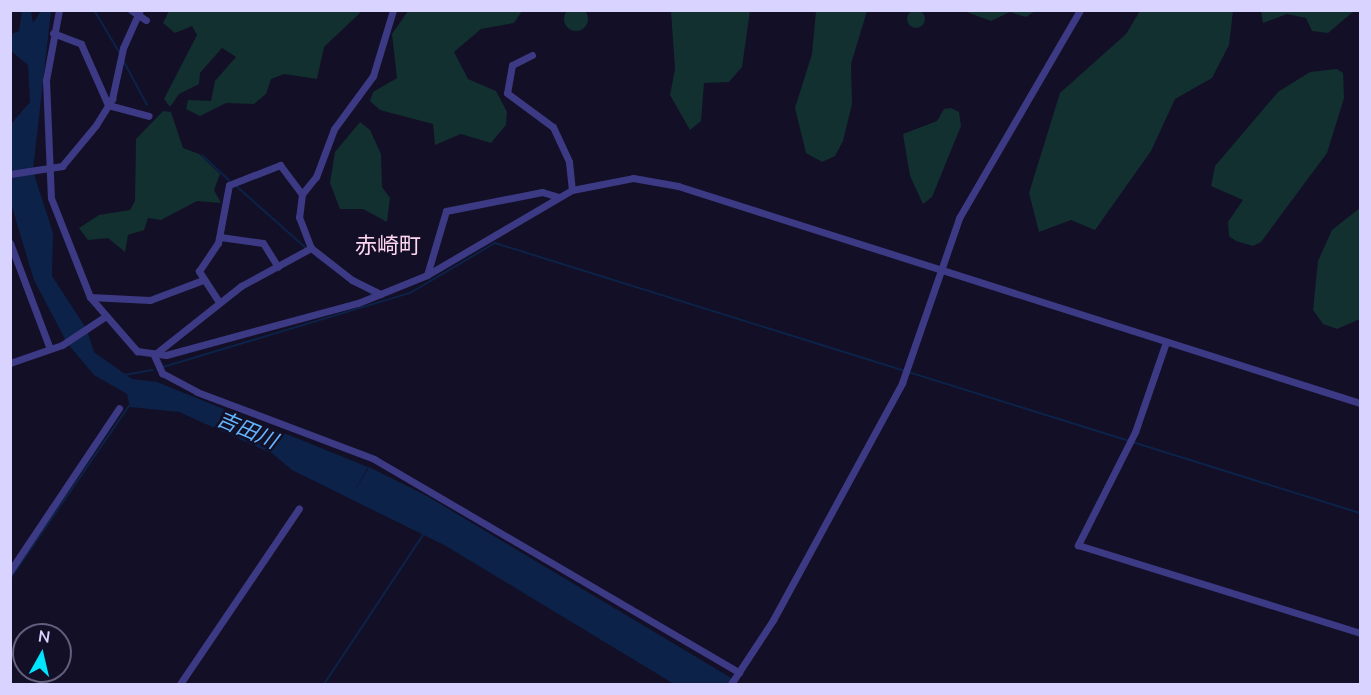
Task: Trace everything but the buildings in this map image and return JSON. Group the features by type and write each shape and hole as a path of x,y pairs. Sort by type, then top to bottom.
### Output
{"street":[{"path":"59,10 46,80 45,169 51,198 81,281 101,320 130,348 154,355 381,294 427,275 572,190 633,178 678,186 1360,404"},
{"path":"131,10 147,20"},
{"path":"381,294 352,280 308,250 299,217 302,194 316,177 334,129 373,76 393,10"},
{"path":"731,684 833,510 902,384 968,199 1080,10"},
{"path":"10,174 62,166 108,105 121,58 139,13"},
{"path":"53,33 81,44 108,105"},
{"path":"532,55 512,65 507,93 553,128 569,162 572,190"},
{"path":"108,105 149,116"},
{"path":"219,302 203,280 201,264 220,237 232,184 276,163 302,194"},
{"path":"427,275 446,211 542,192 558,197"},
{"path":"220,237 263,243 278,267"},
{"path":"10,243 50,349"},
{"path":"154,355 219,302 308,250"},
{"path":"90,297 165,298 203,280"},
{"path":"10,363 62,345 101,320"},
{"path":"1166,342 1135,432 1078,545 1360,633"},
{"path":"154,355 162,373 197,392 390,468 738,674"},
{"path":"10,571 119,408"},
{"path":"180,684 298,508"}],"green space":[{"path":"576,7 585,10 588,19 585,28 576,31 567,28 564,19 567,10"},
{"path":"169,10 362,11 324,47 317,79 284,74 271,79 266,94 254,104 226,103 200,116 186,109 188,100 211,101 215,81 236,57 222,48 200,73 199,84 179,94 170,107 164,99 197,35 192,26 175,33 163,23"},
{"path":"916,10 922,13 925,19 922,25 916,28 910,25 907,19 910,13"},
{"path":"1261,10 1354,11 1328,33 1312,31 1306,18 1287,14 1263,23"},
{"path":"408,11 522,11 514,23 481,29 454,52 468,79 496,91 507,112 506,125 491,143 461,134 435,145 433,124 380,110 370,101 373,92 397,78 392,34"},
{"path":"671,11 750,11 742,67 729,82 704,83 701,121 690,130 670,95 675,69"},
{"path":"816,11 867,11 851,64 852,104 843,141 835,156 822,162 806,153 795,108 812,54"},
{"path":"964,11 1035,11 1026,17 1010,12 991,21"},
{"path":"1140,11 1233,11 1229,45 1212,78 1175,99 1151,151 1095,230 1071,220 1039,232 1029,193 1060,93 1126,34"},
{"path":"1337,69 1343,73 1344,98 1327,153 1261,242 1253,246 1236,241 1229,236 1228,222 1243,200 1211,186 1215,166 1278,92 1310,72"},
{"path":"951,108 959,112 961,126 932,197 923,204 910,176 903,134 937,121 944,109"},
{"path":"163,111 171,112 183,148 199,154 220,174 214,190 221,203 197,201 161,220 148,218 144,230 128,235 125,252 108,238 88,240 79,228 99,215 130,210 135,201 136,139"},
{"path":"360,122 370,130 381,154 382,187 390,198 387,222 363,209 340,209 330,183 335,152"},
{"path":"1360,208 1360,319 1337,329 1323,324 1313,310 1318,261 1332,230"}],"water":[{"path":"22,11 31,11 33,23 41,11 51,11 33,170 11,173 10,125 30,102 28,65 11,51 11,34 19,31"},
{"path":"33,171 53,233 52,276 86,328 66,341 34,280 11,204 11,175"},
{"name":"吉田川","path":"87,330 94,352 132,379 157,382 368,467 352,495 369,467 427,496 733,679 729,684 674,684 446,546 292,470 273,454 179,412 130,407 127,394 94,375 67,343"}],"waterway":[{"path":"94,10 119,52"},
{"path":"123,60 147,105"},
{"path":"202,155 230,181"},
{"path":"235,185 307,249"},
{"path":"163,367 410,293 495,243 1360,513"},
{"path":"316,256 373,295"},
{"path":"124,375 153,370"},
{"path":"10,579 129,406"},
{"path":"324,684 423,535"}],"district":[{"name":"赤崎町","path":"388,247"}]}
